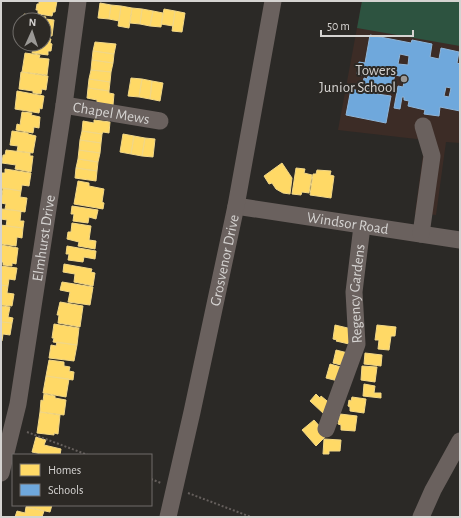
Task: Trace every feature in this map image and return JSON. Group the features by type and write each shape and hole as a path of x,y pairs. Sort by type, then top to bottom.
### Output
{"street":[{"name":"Elmhurst Drive","path":"1,473 18,404 64,105 78,1"},
{"name":"Grosvenor Drive","path":"168,517 236,206 273,1"},
{"name":"Chapel Mews","path":"64,105 160,121"},
{"path":"421,234 432,156 423,126"},
{"name":"Windsor Road","path":"236,206 460,240"},
{"name":"Regency Gardens","path":"326,429 357,344 354,292 362,226"},
{"path":"421,517 433,490 460,441"}],"path":[{"path":"13,426 85,454"},
{"path":"152,479 251,517"}],"shaded area":[{"name":"Towers Junior School","path":"362,1 460,1 460,143 446,142 436,215 415,213 425,140 338,130"}],"green space":[{"path":"362,1 460,1 460,46 357,28"}],"building: Homes":[{"path":"39,1 57,1 55,12 53,12 52,16 52,12 38,12 38,10 36,10 37,4 39,4"},
{"path":"100,3 111,5 109,19 98,18"},
{"path":"111,5 121,6 119,21 109,19"},
{"path":"121,6 132,8 129,28 118,26"},
{"path":"132,8 142,9 140,24 130,23"},
{"path":"142,9 153,11 150,26 140,24"},
{"path":"164,9 175,11 173,26 161,24"},
{"path":"153,11 163,13 161,27 150,26"},
{"path":"175,11 185,13 182,32 172,31"},
{"path":"52,20 54,20 52,36"},
{"path":"95,42 116,44 114,54 93,51"},
{"path":"93,51 114,54 113,63 92,60"},
{"path":"48,52 48,55 32,53"},
{"path":"25,53 40,55 39,58 49,59 47,75 22,72"},
{"path":"92,60 113,63 111,72 91,70"},
{"path":"91,70 111,72 110,82 89,79"},
{"path":"21,72 48,76 46,90 42,89 41,94 19,89"},
{"path":"131,78 142,79 139,97 128,96"},
{"path":"89,79 110,82 109,91 88,88"},
{"path":"142,79 152,81 150,99 139,97"},
{"path":"152,81 163,83 160,101 150,99"},
{"path":"88,88 109,91 109,93 114,94 113,105 97,103 97,100 87,98"},
{"path":"17,91 44,96 42,109 40,108 39,113 15,109"},
{"path":"22,112 32,113 31,115 40,117 39,128 34,127 33,133 16,130 17,124 20,125"},
{"path":"94,120 110,122 109,133 103,132 102,134 82,131 83,121 94,123"},
{"path":"12,131 28,133 36,136 33,153 17,151 18,146 10,145"},
{"path":"82,131 102,134 101,143 80,140"},
{"path":"123,134 134,136 131,154 120,152"},
{"path":"134,136 145,138 142,156 131,154"},
{"path":"145,138 155,139 153,157 142,156"},
{"path":"80,140 101,143 100,153 79,150"},
{"path":"6,150 30,153 30,156 33,156 31,172 15,169 16,165 2,163 3,155 5,155"},
{"path":"79,150 100,153 98,162 78,159"},
{"path":"78,159 98,162 97,171 76,168"},
{"path":"282,163 292,178 290,194 283,193 276,189 272,183 269,184 264,176"},
{"path":"76,168 97,171 96,181 75,178"},
{"path":"296,168 305,169 304,173 312,175 309,193 302,192 301,195 292,194"},
{"path":"5,169 31,173 29,186 22,185 21,191 1,188 1,173 5,173"},
{"path":"317,170 331,171 330,175 334,176 331,198 310,195 313,174 316,174"},
{"path":"78,181 89,183 89,186 104,189 102,202 104,203 103,209 74,204"},
{"path":"3,188 21,191 20,197 27,198 25,212 5,209 6,204 1,203"},
{"path":"72,206 98,210 96,219 89,217 88,223 73,221 74,214 71,214"},
{"path":"2,209 21,211 20,221 24,221 23,228 6,226 7,220 1,219"},
{"path":"72,223 91,226 89,240 96,241 95,249 78,246 79,242 67,239 68,232 71,232"},
{"path":"1,225 23,228 22,238 17,237 16,246 1,244"},
{"path":"1,245 18,248 16,264 12,263 12,266 3,265 3,262 1,262"},
{"path":"67,246 96,251 95,259 84,257 83,262 68,260 69,254 66,254"},
{"path":"64,264 92,269 91,272 95,273 93,286 74,282 75,274 63,272"},
{"path":"1,266 17,268 15,280 9,279 8,286 1,285"},
{"path":"62,282 93,287 90,305 68,302 70,292 60,290"},
{"path":"1,285 8,286 7,293 14,294 12,306 1,305"},
{"path":"60,302 83,306 80,327 58,323 59,315 57,315"},
{"path":"1,306 10,307 8,317 13,318 12,323 1,322"},
{"path":"1,322 12,323 10,335 3,334 2,341 1,341"},
{"path":"54,324 79,328 77,345 53,342 54,338 52,338"},
{"path":"335,325 352,329 349,344 333,339"},
{"path":"377,325 396,327 395,336 391,336 389,350 378,349 379,340 375,340"},
{"path":"57,342 77,345 74,361 49,358 51,345 56,346"},
{"path":"336,350 348,353 345,366 333,363"},
{"path":"365,353 382,355 381,366 364,364"},
{"path":"49,360 64,362 64,366 70,367 69,371 74,372 73,380 46,376"},
{"path":"330,364 341,367 338,381 326,378"},
{"path":"362,366 377,367 375,382 361,380"},
{"path":"46,376 69,379 66,397 43,393"},
{"path":"364,384 375,386 374,393 381,393 381,398 363,396"},
{"path":"44,394 66,400 64,415 40,412 41,400 43,401"},
{"path":"316,394 332,405 324,414 310,401"},
{"path":"352,397 366,399 364,413 350,411 350,407 348,406 349,400 351,401"},
{"path":"40,412 60,415 58,434 37,433"},
{"path":"340,414 357,416 355,431 341,430 341,425 338,424"},
{"path":"314,420 326,436 316,446 302,430"},
{"path":"36,437 46,440 44,445 61,449 60,454 41,454 32,452"},
{"path":"324,439 341,440 340,451 329,451 329,454 323,454"},
{"path":"26,506 52,506 50,512"},
{"path":"26,507 44,511 42,517 15,517 17,511 25,513"}],"building: Schools":[{"path":"370,35 411,43 412,40 432,44 430,57 439,59 441,48 459,52 457,63 460,64 460,111 440,107 439,116 424,114 425,110 408,106 409,101 404,100 404,97 402,97 400,109 394,108 398,86 403,87 405,77 395,75 392,86 381,84 380,91 378,90 377,94 391,96 386,123 346,115 351,89 365,92 366,88 362,87 364,78 367,79 368,76 357,74 359,62 365,63","holes":["400,54 409,56 408,65 398,64","446,87 451,88 449,97 444,96"]}],"place":[{"name":"Towers Junior School","path":"404,79"}]}
